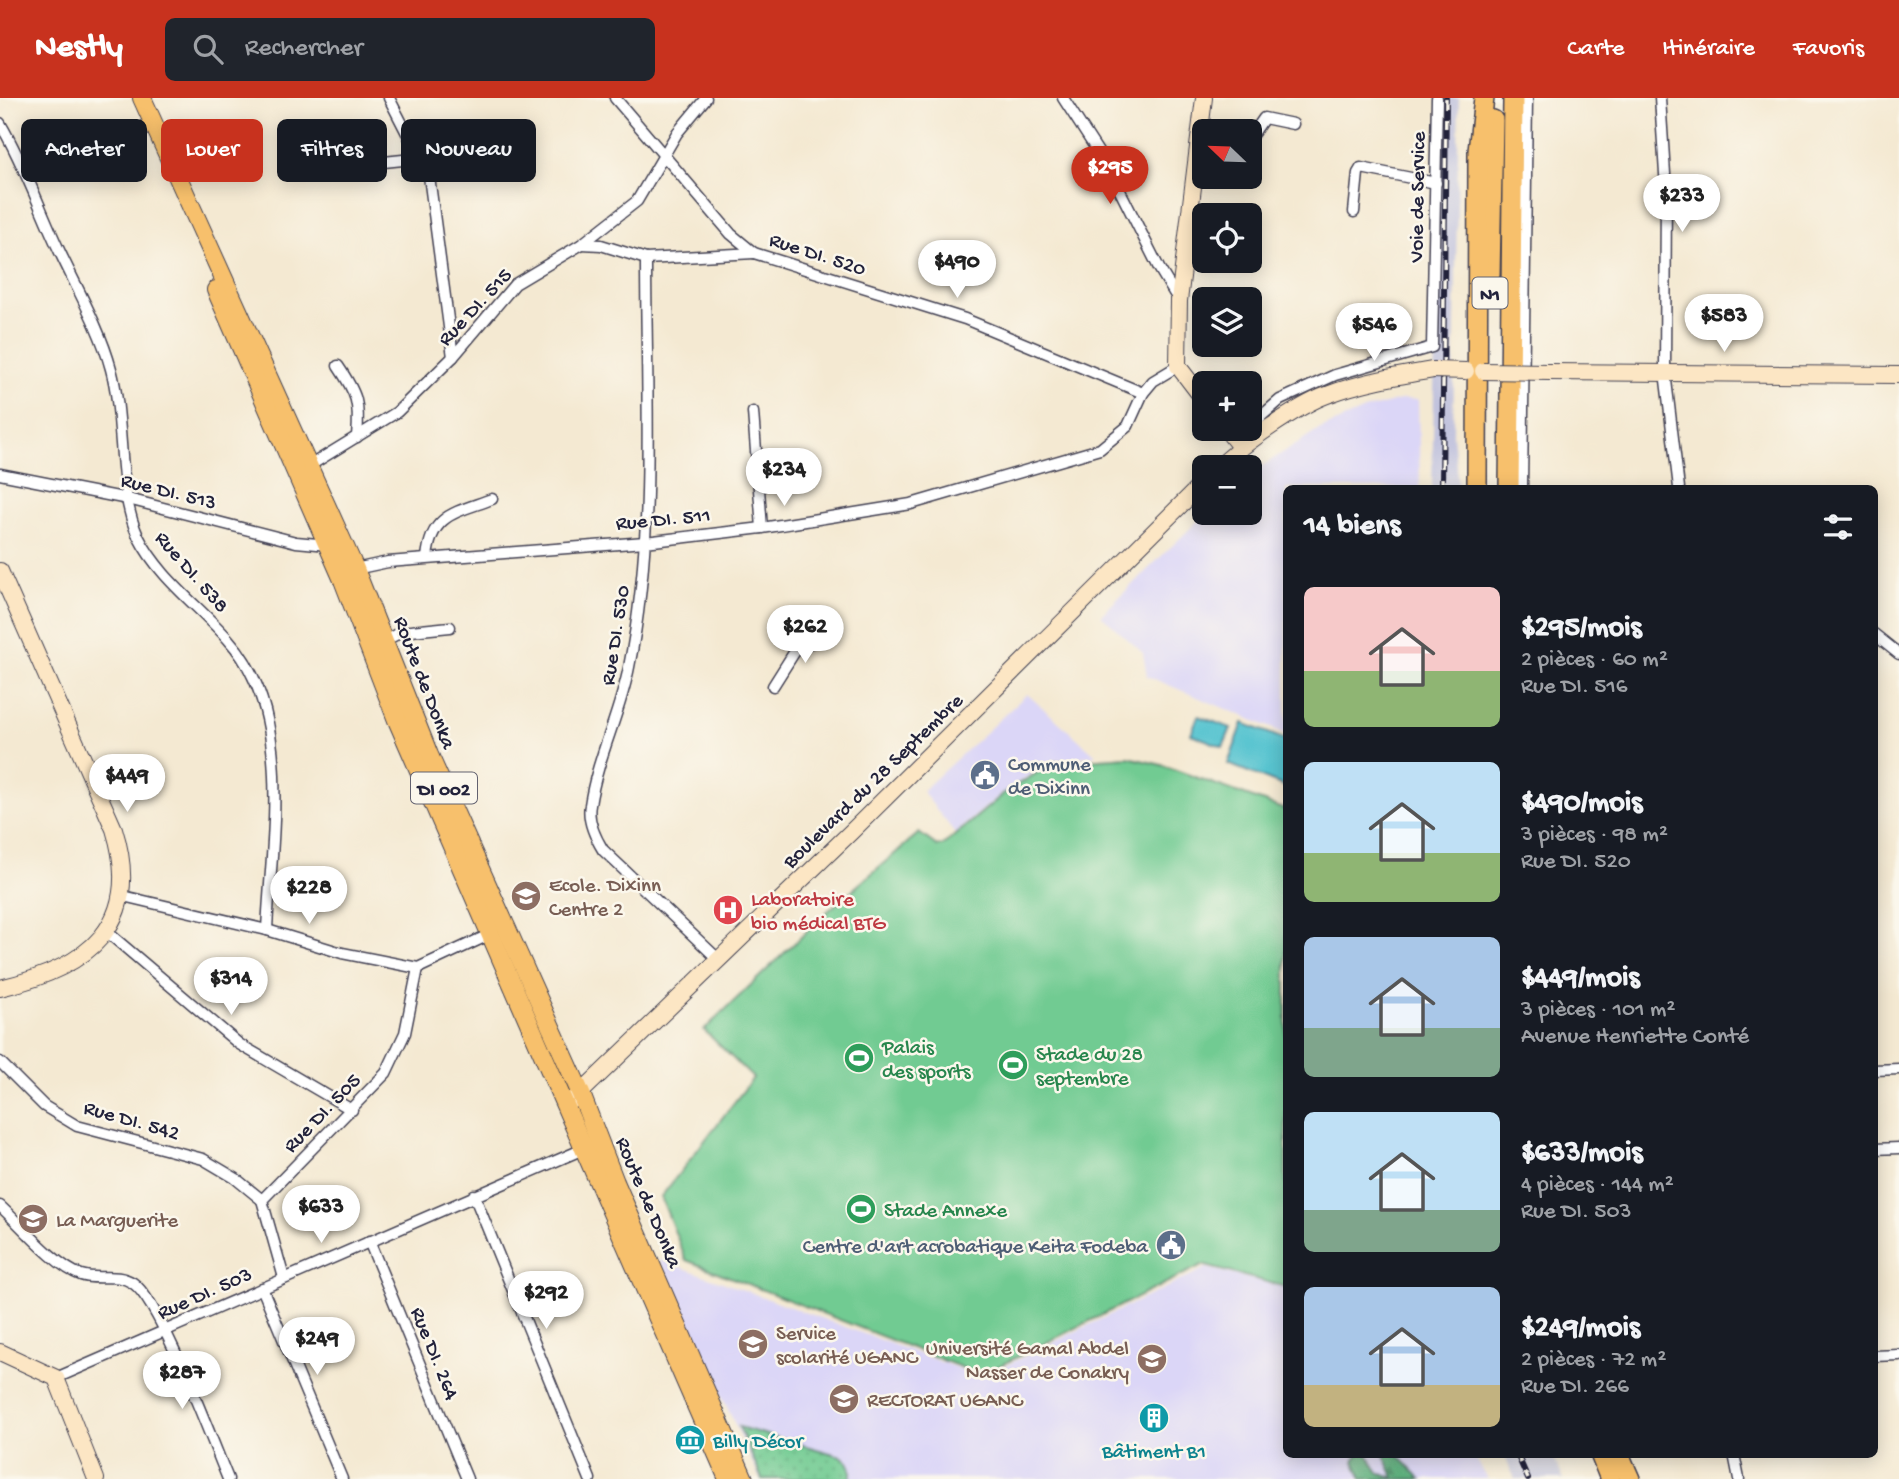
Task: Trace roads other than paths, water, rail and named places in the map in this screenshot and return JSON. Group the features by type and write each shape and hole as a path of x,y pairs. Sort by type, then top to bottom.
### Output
{"highway":[{"path":"1477,485 1475,371 1478,151 1484,98"},
{"name":"N1","path":"1488,485 1493,98"},
{"name":"N1","path":"1509,485 1513,98"},
{"path":"1602,1458 1610,1479"},
{"path":"1621,1458 1630,1479"}],"main road":[{"name":"Route de Donka","path":"131,98 327,545 397,720 493,933 574,1099"},
{"name":"Route de Donka","path":"142,98 386,640 429,755 593,1145 728,1479"},
{"path":"1204,98 1205,119"},
{"path":"1192,384 1178,366 1179,301 1197,189"},
{"path":"1262,423 1325,395 1389,378 1433,370 1899,375"},
{"name":"Boulevard du 28 Septembre","path":"574,1099 1192,494"},
{"path":"0,571 114,829 123,857 123,896 117,917 106,931 76,960 42,976 0,988"},
{"name":"Route de Donka","path":"593,1145 744,1479"},
{"path":"0,1352 56,1378 96,1479"}],"street":[{"path":"389,98 401,120"},
{"name":"Rue DI. 520","path":"615,98 731,234 754,253 965,319 1143,393"},
{"name":"Rue DI. 515","path":"309,466 397,412 453,357 515,284 582,244 637,201 677,132 706,98"},
{"path":"1063,98 1109,169 1158,268 1179,301"},
{"name":"Voie de Service","path":"1262,416 1280,400 1335,375 1433,347 1437,98"},
{"path":"1522,485 1527,98"},
{"path":"1660,98 1667,188 1665,372 1679,485"},
{"path":"1262,121 1264,118 1293,124"},
{"name":"Rue DI. 538","path":"0,123 110,366 120,411 128,499 138,535 190,604 229,640 250,672 268,719 275,769 267,930"},
{"path":"1354,212 1358,173 1361,168 1436,183"},
{"path":"430,182 453,357"},
{"path":"582,244 601,245 646,259 754,253"},
{"name":"Rue DI. 530","path":"646,259 645,542 641,610 622,702 589,807 591,824 603,850 718,959"},
{"path":"338,366 356,393 359,411 357,437"},
{"name":"Rue DI. 511","path":"355,569 427,558 645,542 762,528 911,504 1100,449 1116,439 1128,426 1143,393 1153,381 1178,366"},
{"path":"752,412 762,528"},
{"name":"Rue DI. 513","path":"0,474 128,499 296,542 327,545"},
{"path":"427,558 429,537 439,523 492,499"},
{"path":"386,640 401,632 450,627"},
{"path":"773,686 797,648 830,635"},
{"path":"1878,637 1899,654"},
{"path":"123,896 267,930 342,953 418,968 493,933"},
{"path":"106,931 239,1044 352,1110"},
{"name":"Rue DI. 505","path":"262,1200 386,1073 405,1033 418,968"},
{"name":"Rue DI. 542","path":"0,1062 44,1106 77,1126 203,1159 235,1178 262,1200"},
{"path":"1878,1070 1899,1069"},
{"name":"Rue DI. 503","path":"56,1378 593,1145"},
{"path":"1878,1149 1899,1148"},
{"path":"474,1195 590,1479"},
{"path":"262,1200 284,1278"},
{"path":"0,1206 58,1260 82,1275 120,1276 135,1284 165,1330 228,1479"},
{"name":"Rue DI. 264","path":"369,1241 467,1479"},
{"path":"262,1288 342,1479"},
{"path":"1878,1356 1899,1355"},
{"path":"1735,1458 1739,1479"}],"water":[{"path":"1198,716 1231,728 1223,747 1191,734"},
{"path":"1243,723 1283,739 1283,786 1228,764"}],"railway":[{"path":"1442,485 1446,98"},
{"path":"1519,1458 1528,1479"}],"place":[{"name":"Commune de Dixinn","path":"985,775"},
{"name":"Ecole. Dixinn Centre 2","path":"526,896"},
{"name":"Laboratoire bio médical BTG","path":"728,910"},
{"name":"Palais des sports","path":"859,1058"},
{"name":"Stade du 28 septembre","path":"1013,1065"},
{"name":"Stade Annexe","path":"861,1209"},
{"name":"La Marguerite","path":"33,1219"},
{"name":"Centre d'art acrobatique Keita Fodeba","path":"1171,1245"},
{"name":"Service scolarité UGANC","path":"753,1344"},
{"name":"Université Gamal Abdel Nasser de Conakry","path":"1152,1359"},
{"name":"RECTORAT UGANC","path":"844,1399"},
{"name":"Bâtiment B1","path":"1154,1418"},
{"name":"Billy Décor","path":"690,1440"}]}
